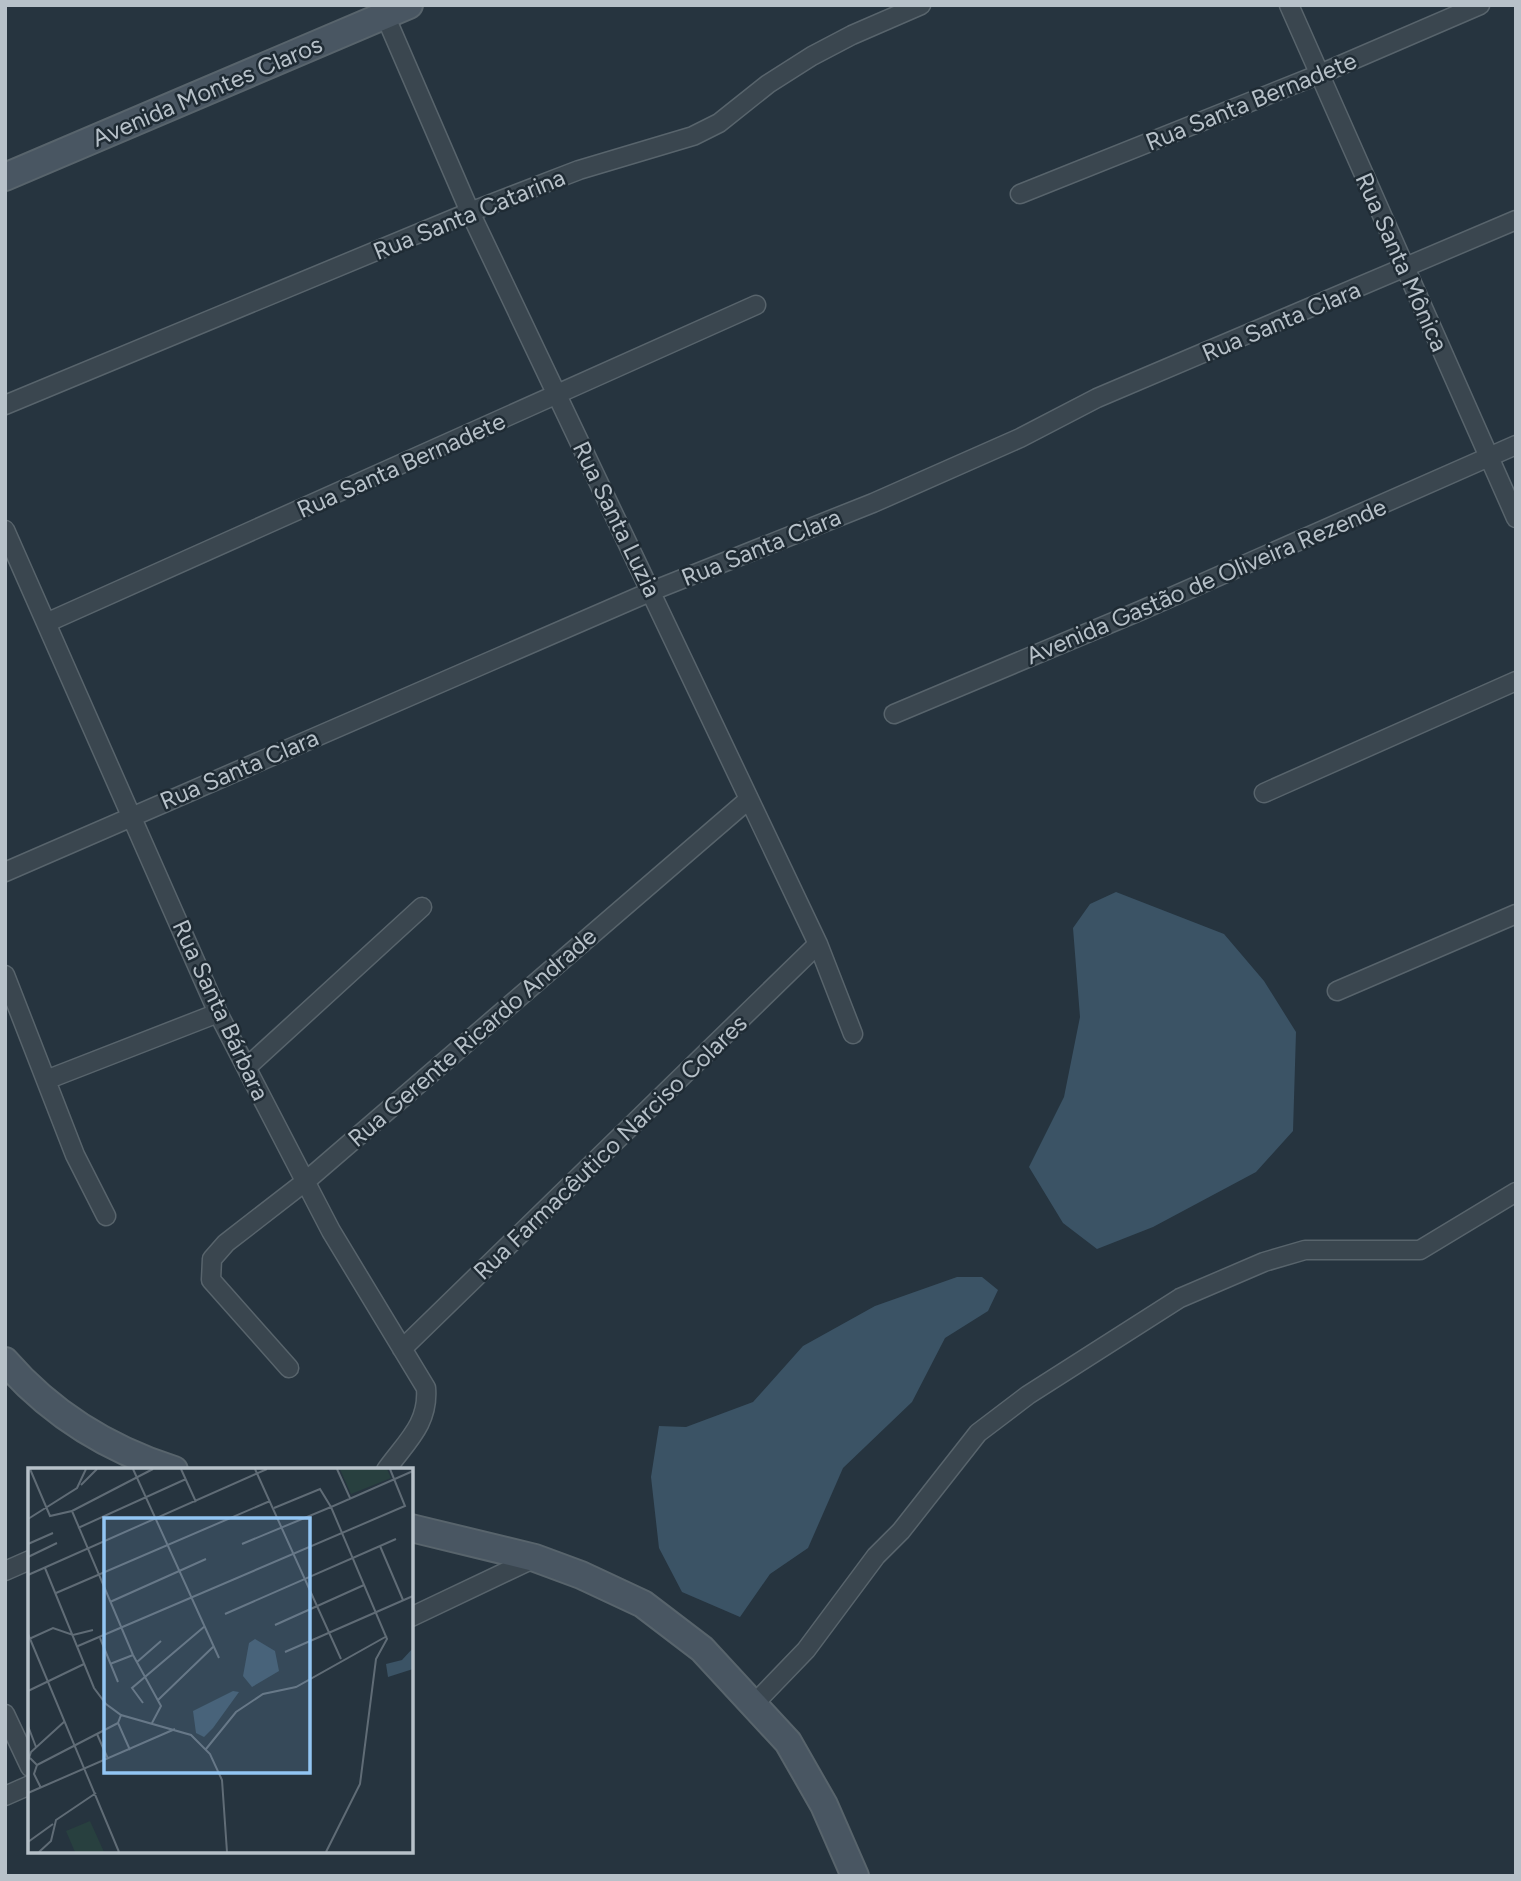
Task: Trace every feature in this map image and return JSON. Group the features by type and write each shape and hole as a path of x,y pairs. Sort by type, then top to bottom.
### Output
{"street":[{"name":"Rua Santa Catarina","path":"5,405 470,212 579,170 693,136 719,123 768,84 812,56 852,34 921,5"},
{"name":"Rua Santa Mônica","path":"1289,5 1516,518"},
{"name":"Rua Santa Bernadete","path":"1020,194 1320,74 1480,5"},
{"name":"Rua Santa Luzia","path":"392,9 470,212 818,944 852,1034"},
{"name":"Avenida Montes Claros","path":"5,177 392,9"},
{"name":"Rua Santa Clara","path":"5,873 652,591 873,503 1020,438 1097,398 1516,220"},
{"name":"Rua Santa Bernadete","path":"46,623 756,305"},
{"name":"Avenida Gastão de Oliveira Rezende","path":"894,713 1143,610 1516,445"},
{"name":"Rua Santa Bárbara","path":"5,530 133,815 218,1013 331,1231 426,1388 428,1407 422,1424 388,1468"},
{"path":"1264,793 1516,681"},
{"name":"Rua Gerente Ricardo Andrade","path":"289,1368 211,1280 212,1259 226,1243 306,1181 748,800"},
{"path":"247,1068 422,907"},
{"path":"1337,991 1516,914"},
{"name":"Rua Farmacêutico Narciso Colares","path":"402,1349 818,944"},
{"path":"5,975 75,1154 106,1216"},
{"path":"46,1080 218,1013"},
{"path":"754,1704 806,1650 876,1556 901,1531 978,1433 1028,1395 1180,1298 1264,1262 1305,1250 1420,1250 1516,1192"},
{"path":"5,1361 52,1406 128,1463 161,1468"},
{"path":"413,1528 535,1558 643,1604 702,1649 788,1742 824,1805 855,1876"},
{"path":"413,1616 535,1558"},
{"path":"5,1571 28,1561"},
{"path":"5,1714 28,1763"},
{"path":"5,1796 28,1786"}],"water":[{"path":"1116,892 1224,934 1264,981 1296,1032 1293,1131 1256,1172 1153,1227 1097,1249 1063,1223 1029,1167 1064,1097 1080,1017 1073,928 1090,904"},
{"path":"957,1277 982,1277 998,1290 988,1311 945,1338 912,1402 843,1468 808,1548 770,1574 740,1617 682,1592 659,1548 651,1477 659,1426 686,1427 753,1402 803,1346 875,1306"}]}
